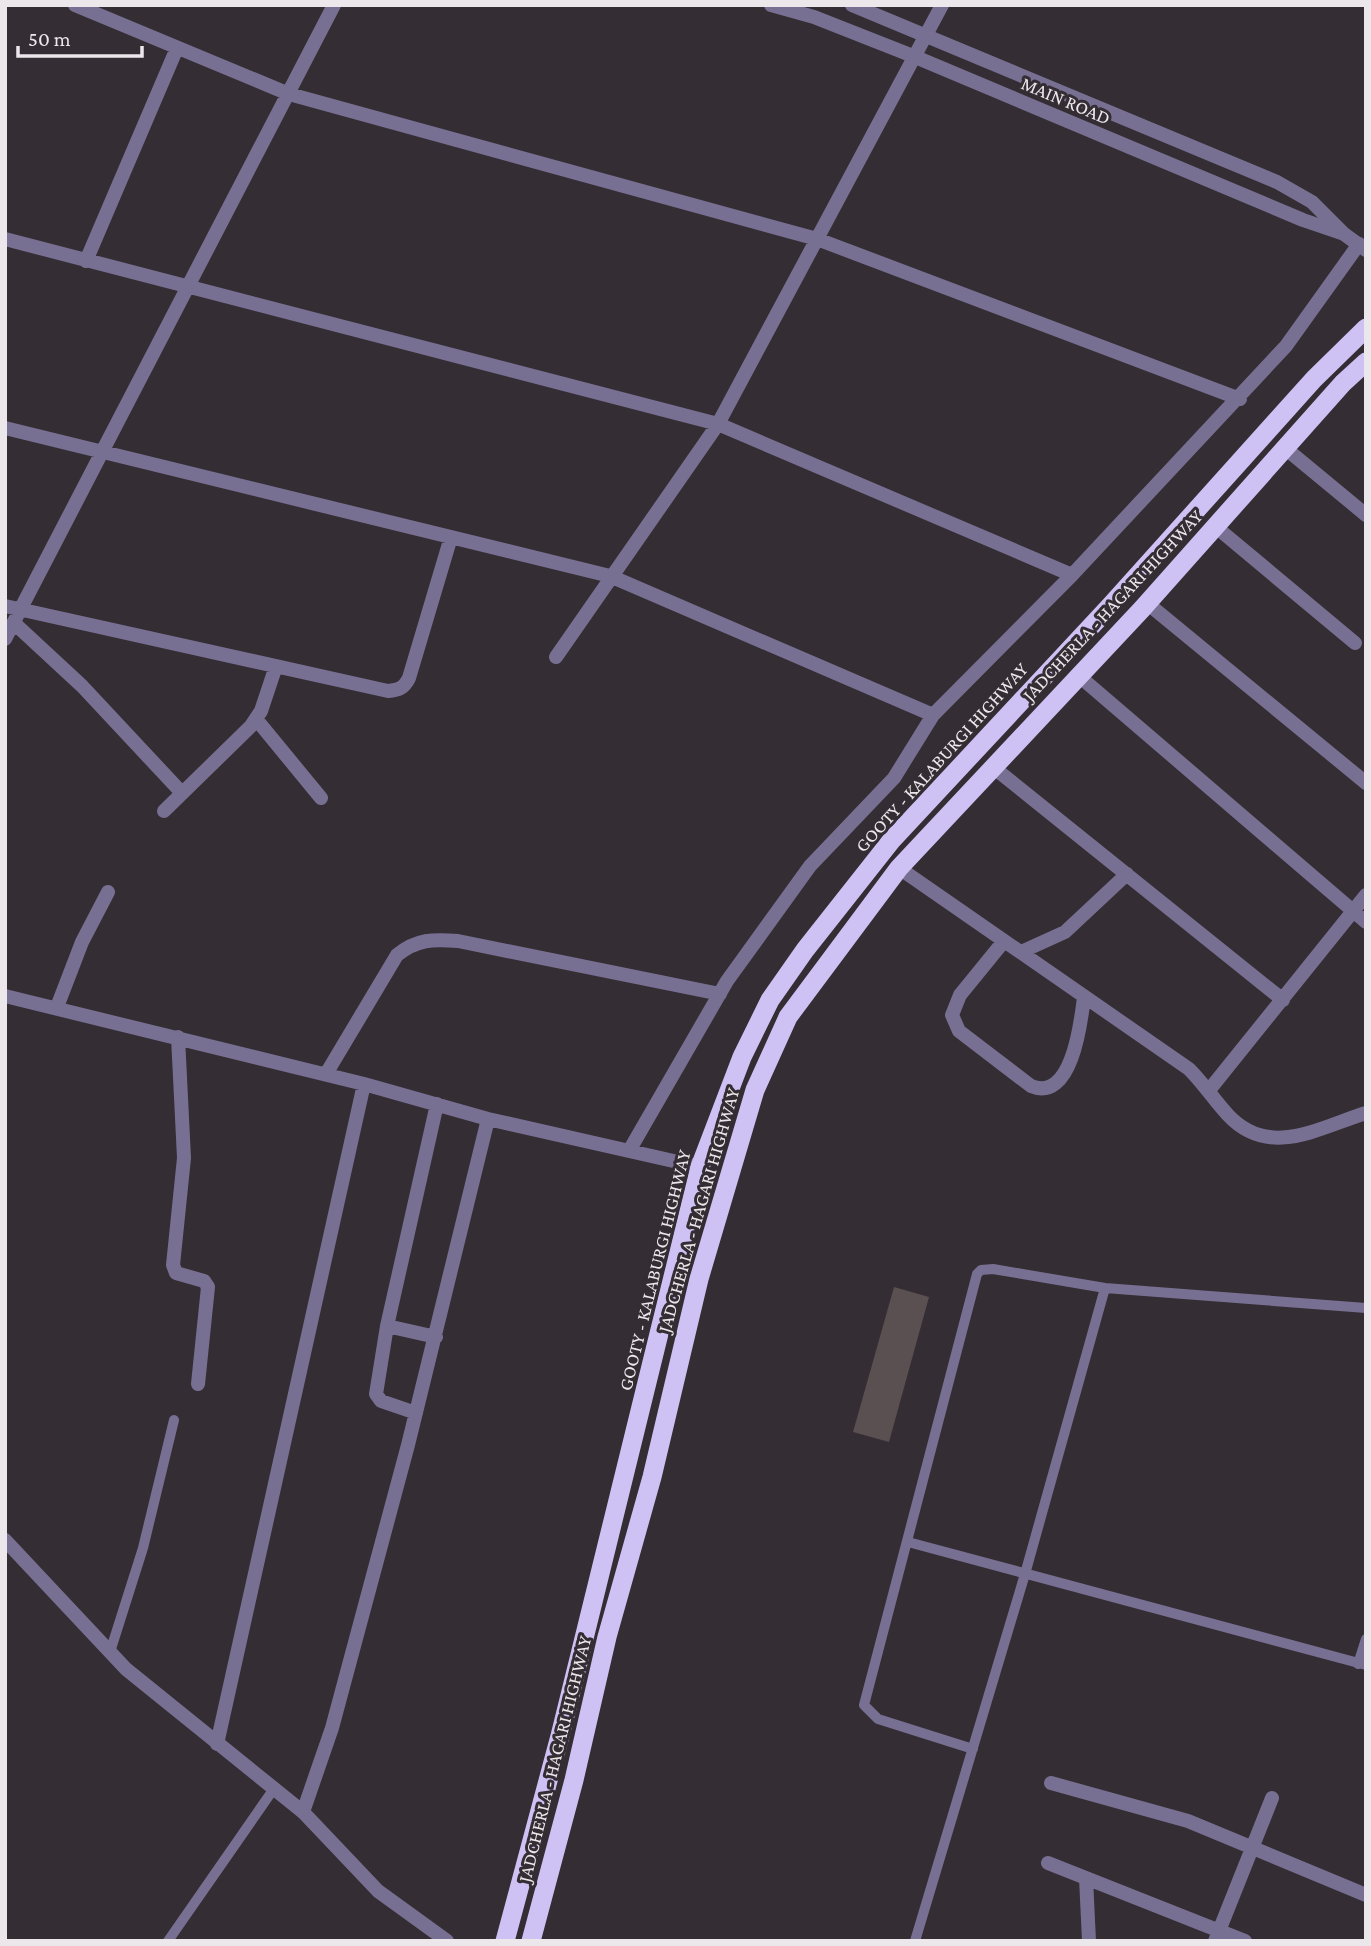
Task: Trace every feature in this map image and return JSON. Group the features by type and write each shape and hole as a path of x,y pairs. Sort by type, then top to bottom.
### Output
{"highway":[{"name":"GOOTY - KALABURGI HIGHWAY","path":"505,1941 561,1736 700,1167 742,1057 770,1000 805,950 883,852 1314,380 1366,328"},
{"name":"JADCHERLA - HAGARI HIGHWAY","path":"531,1941 571,1793 607,1637 652,1476 699,1279 755,1090 788,1017 899,868 1147,603 1285,448 1363,369"}],"street":[{"path":"75,5 289,94 817,240 1240,399"},
{"path":"5,639 334,5"},
{"name":"MAIN ROAD","path":"771,5 814,17 913,56 1303,220 1344,234"},
{"name":"MAIN ROAD","path":"852,5 1277,182 1312,202 1344,234 1362,247"},
{"path":"556,657 718,424 942,5"},
{"path":"86,261 177,48"},
{"path":"5,239 393,337 718,424 1072,575"},
{"path":"629,1152 720,994 810,866 894,778 933,715 1072,575 1240,399 1286,346 1362,247"},
{"path":"5,428 610,576 933,715"},
{"path":"1285,448 1366,515"},
{"path":"1216,527 1355,643"},
{"path":"18,616 276,666 388,691 402,688 409,678 451,537"},
{"path":"1147,603 1366,783"},
{"path":"5,606 18,616 182,793"},
{"path":"164,811 256,719 276,666"},
{"path":"1079,676 1366,922"},
{"path":"256,719 321,798"},
{"path":"993,766 1283,1000"},
{"path":"899,868 1189,1069 1210,1089 1228,1114 1247,1131 1272,1140 1287,1138 1366,1113"},
{"path":"1021,952 1065,932 1126,874"},
{"path":"57,1007 82,942 108,892"},
{"path":"1210,1089 1366,895"},
{"path":"326,1074 397,955 414,942 435,939 458,941 720,994"},
{"path":"1003,941 960,995 952,1015 959,1031 1031,1086 1037,1089 1051,1086 1068,1067 1079,1036 1084,997"},
{"path":"5,996 326,1074 488,1119 700,1167"},
{"path":"178,1037 184,1158 173,1265 176,1273 204,1281 208,1287 198,1384"},
{"path":"217,1744 365,1084"},
{"path":"416,1413 376,1396 387,1326 438,1104"},
{"path":"303,1812 332,1728 436,1337 488,1119"},
{"path":"387,1326 436,1337"},
{"path":"5,1541 126,1669 303,1812 378,1891 447,1941"},
{"path":"1051,1783 1136,1804 1253,1846 1366,1895"},
{"path":"1217,1936 1272,1798"},
{"path":"1048,1863 1217,1936 1245,1941"},
{"path":"1086,1878 1089,1941"}],"lane":[{"path":"973,1749 878,1719 864,1705 864,1693 908,1542 974,1278 981,1270 993,1269 1105,1288 1366,1308"},
{"path":"915,1941 1025,1574 1105,1288"},
{"path":"110,1652 143,1548 174,1420"},
{"path":"908,1542 1362,1664 1366,1640"},
{"path":"169,1941 273,1790"}],"building":[{"path":"894,1287 929,1297 889,1442 853,1432"}]}
